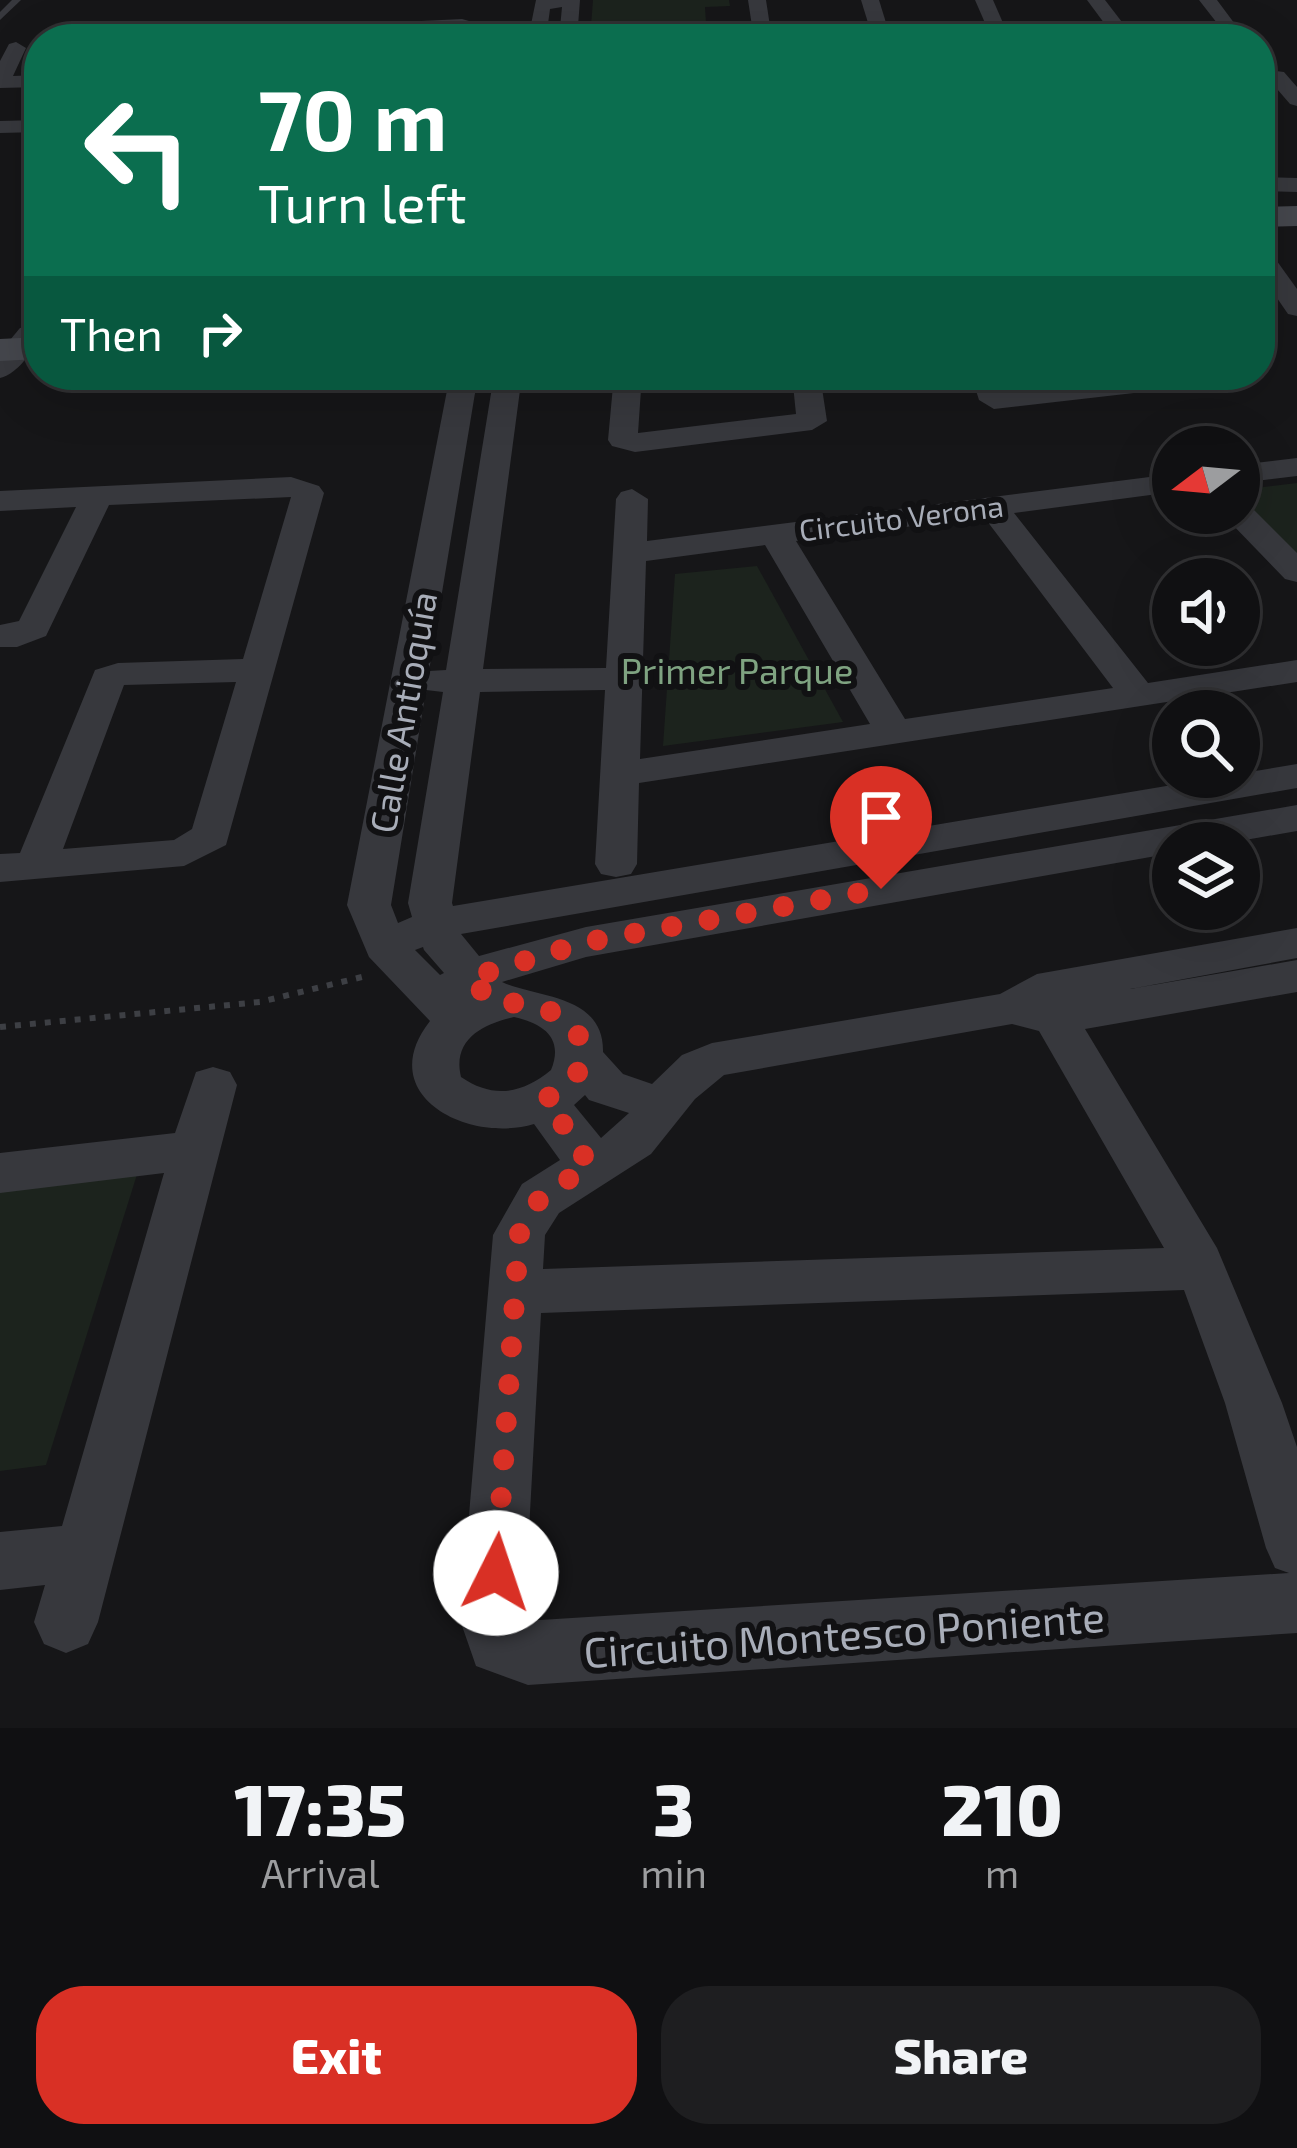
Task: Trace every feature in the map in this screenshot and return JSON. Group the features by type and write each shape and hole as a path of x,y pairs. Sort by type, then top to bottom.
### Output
{"street":[{"path":"1096,0 1114,24"},
{"path":"1208,0 1229,24"},
{"path":"539,24 542,4 572,1"},
{"path":"0,82 8,48"},
{"path":"1275,76 1297,100"},
{"path":"1275,234 1294,288"},
{"name":"Calle Antioquía","path":"440,985 369,905 461,390"},
{"name":"Calle Antioquía","path":"434,925 431,887 506,390"},
{"path":"627,390 623,440 635,443 812,422 808,390"},
{"path":"990,390 994,400 1081,390"},
{"path":"1260,471 1297,467"},
{"path":"0,502 291,486 308,493 211,836 184,853 19,866 108,678 256,670"},
{"name":"Circuito Verona","path":"629,553 1152,486"},
{"path":"0,636 17,636 33,628 97,497"},
{"path":"616,864 632,499"},
{"path":"992,506 1138,695"},
{"path":"437,508 487,508"},
{"path":"775,534 894,732"},
{"path":"1260,534 1297,572"},
{"path":"410,669 624,667"},
{"path":"620,774 1297,671"},
{"path":"434,925 1297,776"},
{"path":"440,985 586,942 1297,818"},
{"path":"902,842 923,882"},
{"path":"434,925 440,985"},
{"path":"434,925 440,985 434,1072 446,1090 490,1110 543,1102 569,1084 582,1060"},
{"path":"1034,1005 1297,943"},
{"path":"1034,1005 1297,976"},
{"path":"440,985 533,1004 566,1019 577,1031 582,1060 607,1087 662,1106"},
{"path":"1034,1005 1132,1141 1200,1268 1264,1434 1297,1548"},
{"name":"Circuito Montesco Poniente","path":"1034,1005 712,1060 676,1082 634,1140 544,1192 528,1210 519,1235 492,1620 500,1644 512,1652 1297,1603"},
{"path":"66,1622 212,1085"},
{"path":"543,1102 578,1141 589,1170"},
{"path":"0,1173 195,1150"},
{"path":"518,1292 1200,1268"},
{"path":"0,1561 85,1552"}],"lane":[{"path":"1,17 17,0"}],"path":[{"path":"0,1027 440,985"}],"green space":[{"path":"593,0 729,0 730,6 705,7 706,24 591,24"},
{"path":"1297,483 1297,555 1260,522 1260,487"},
{"name":"Primer Parque","path":"757,566 843,722 663,746 675,574"},
{"path":"139,1168 46,1465 0,1471 0,1187"}],"route":[{"path":"496,1573 519,1235 528,1210 544,1192 589,1170 578,1141 543,1102 558,1094 578,1072 582,1045 577,1031 551,1010 514,1001 494,1003 469,978 586,942 881,889"}]}
